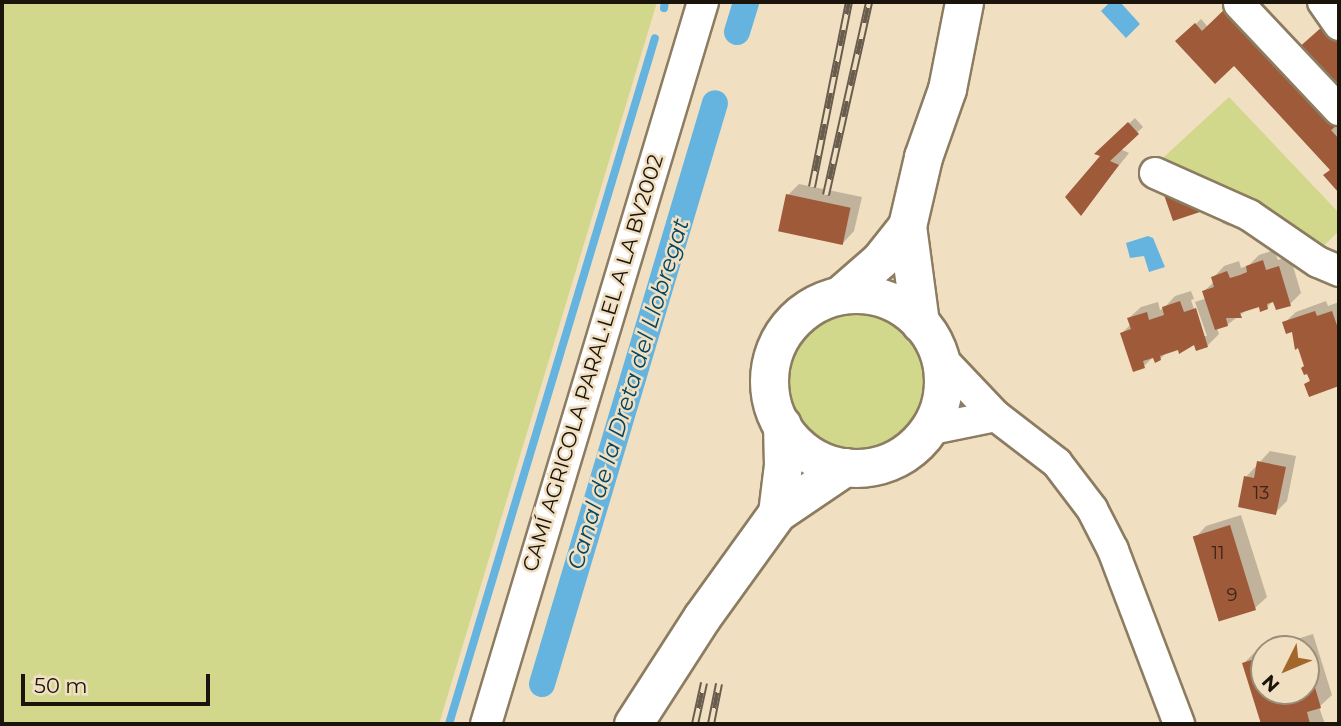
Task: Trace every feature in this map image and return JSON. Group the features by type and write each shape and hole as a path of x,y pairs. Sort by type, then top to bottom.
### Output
{"main road":[{"path":"923,157 941,2"},
{"path":"920,323 907,226 923,157 947,89 964,2"},
{"path":"840,295 880,260 907,226"},
{"path":"840,295 875,295 906,310 920,323 940,357 943,372 937,416 927,430 894,458 879,464 845,467 811,456 797,445 782,425 771,400 769,383 776,345 784,331 804,311 827,298 840,295"},
{"path":"777,513 783,465 782,425"},
{"path":"632,724 702,617 777,513 845,467"}],"street":[{"name":"CAMÍ AGRICOLA PARAL·LEL A LA BV2002","path":"486,724 702,2"},
{"path":"1323,2 1339,26"},
{"path":"1239,4 1339,110"},
{"path":"1155,173 1249,215 1318,262 1339,271"},
{"path":"940,357 996,416 1057,463 1092,509 1114,550 1179,724"},
{"path":"927,430 996,416"}],"green space":[{"path":"2,2 657,2 439,724 2,724"},
{"path":"1229,97 1339,213 1339,231 1316,253 1153,167"},
{"path":"854,310 881,316 905,331 920,355 926,382 920,409 905,433 881,448 854,454 827,448 803,433 788,409 782,382 788,355 803,331 827,316"}],"water":[{"path":"1110,2 1120,2 1140,24 1126,38 1101,11"},
{"path":"1148,236 1153,238 1165,267 1149,272 1144,256 1130,258 1126,243"}],"building":[{"path":"1229,5 1339,124 1331,130 1339,139 1339,193 1323,175 1330,170 1234,66 1215,84 1175,41 1195,23 1202,31"},
{"path":"1323,26 1339,43 1339,96 1296,50"},
{"path":"1128,122 1139,134 1110,161 1119,165 1081,216 1065,197 1100,156 1094,154"},
{"path":"1162,189 1209,209 1173,221"},
{"path":"786,194 851,208 843,245 778,231"},
{"path":"1263,260 1266,270 1279,266 1291,306 1276,310 1273,302 1267,304 1268,309 1260,312 1259,307 1240,313 1242,318 1226,318 1228,326 1215,330 1202,291 1214,287 1211,277 1227,271 1230,278 1240,275 1247,272 1246,266"},
{"path":"1180,301 1184,312 1196,308 1208,347 1196,351 1194,345 1179,354 1178,350 1160,356 1161,360 1155,363 1153,358 1143,361 1145,368 1133,372 1120,333 1131,329 1127,318 1147,312 1149,320 1164,315 1162,307"},
{"path":"1315,311 1317,316 1332,311 1339,331 1339,386 1309,397 1304,384 1310,381 1301,368 1304,366 1298,348 1295,350 1292,332 1286,334 1282,322"},
{"path":"1257,461 1286,467 1276,515 1238,507 1244,476 1254,478"},
{"path":"1230,525 1256,610 1219,622 1193,536"},
{"path":"1250,660 1250,689 1242,663"},
{"path":"1255,705 1320,705 1321,708 1307,712 1310,724 1261,724"}],"waterway":[{"path":"664,8 665,2"},
{"name":"Canal de la Dreta del Llobregat","path":"737,32 746,2"},
{"path":"449,724 655,38"},
{"name":"Canal de la Dreta del Llobregat","path":"542,684 715,103"}],"railway":[{"path":"812,187 849,2"},
{"path":"826,195 869,2"},
{"path":"695,724 704,683"},
{"path":"711,724 719,684"}]}
